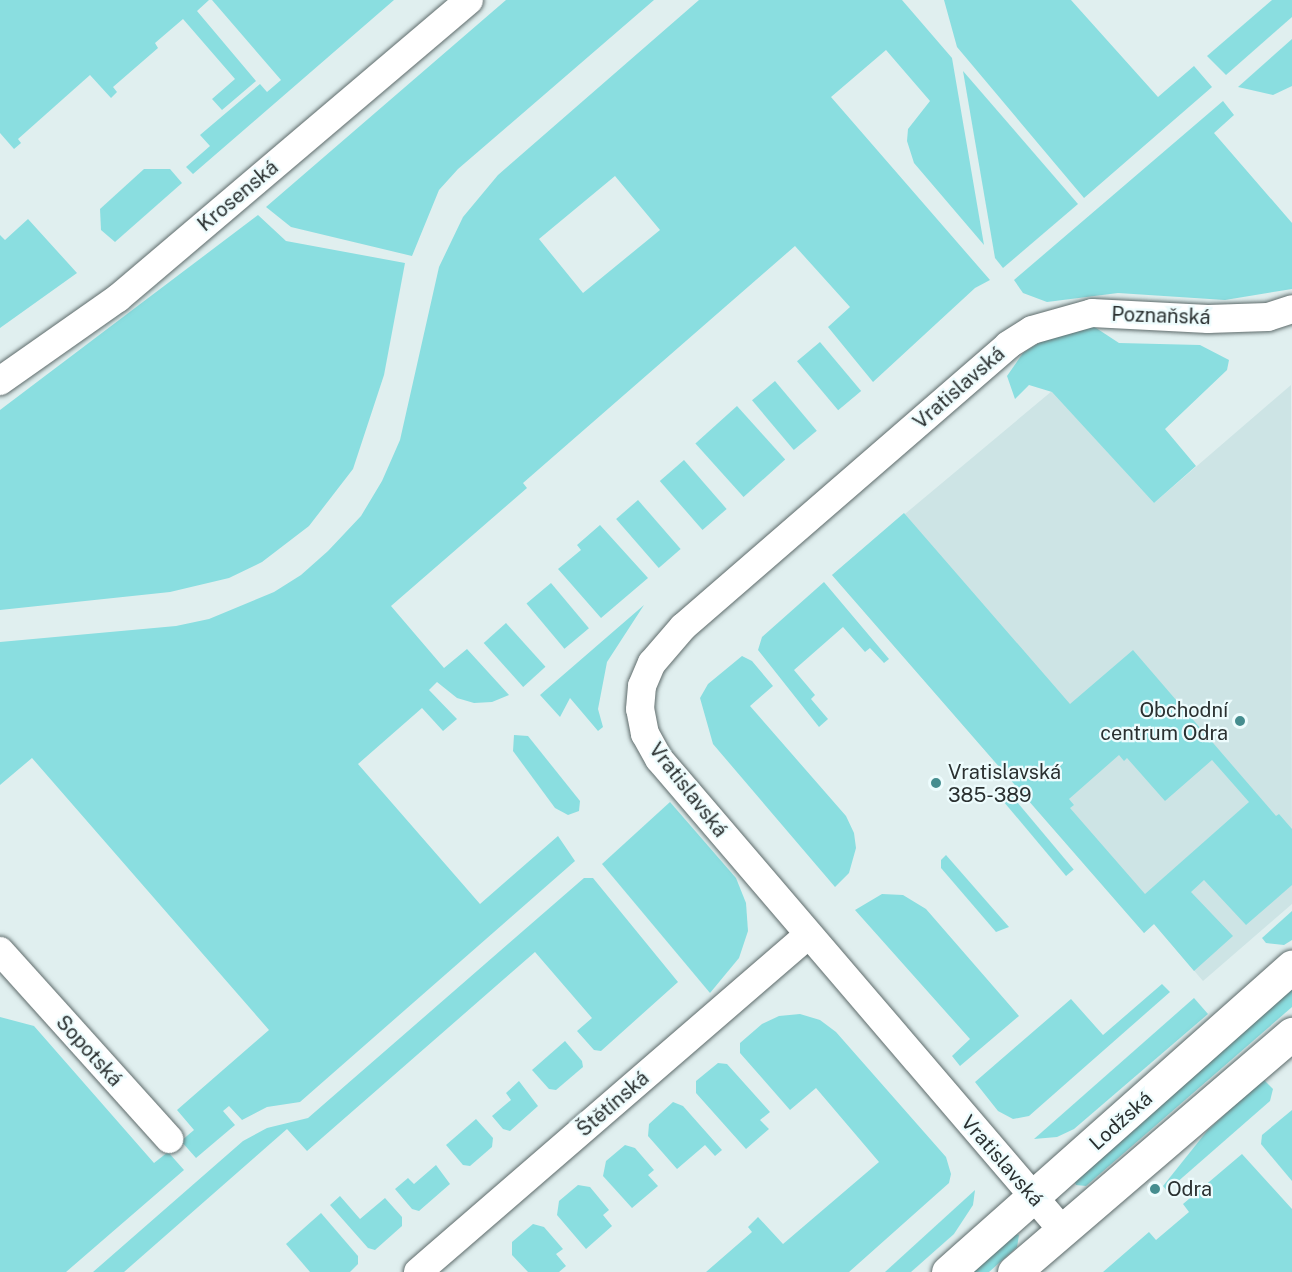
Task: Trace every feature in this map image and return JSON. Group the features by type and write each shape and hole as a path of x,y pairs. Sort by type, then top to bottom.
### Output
{"street":[{"name":"Krosenská","path":"0,381 118,298 469,0"},
{"name":"Poznaňská","path":"1032,330 1092,313 1208,319 1268,317 1292,309"},
{"name":"Vratislavská","path":"1032,330 1008,345 682,627 652,663 642,686 640,709 645,734 659,759 1063,1231"},
{"name":"Štětínská","path":"418,1272 808,935"},
{"name":"Sopotská","path":"3,962 169,1139"},
{"name":"Lodžská","path":"948,1272 1292,967"},
{"path":"1014,1272 1292,1034"}],"shaded area":[{"path":"0,0 209,0 197,11 256,81 222,110 212,99 235,79 183,19 155,43 158,48 113,87 117,92 111,98 90,75 18,139 21,143 14,149 0,133"},
{"path":"212,0 394,0 193,174 186,167 210,146 200,135 260,84 267,92 281,80"},
{"path":"506,0 654,0 458,169 439,190 412,256 291,227 266,207"},
{"path":"699,0 902,0 952,58 984,245 914,163 907,141 908,129 930,101 886,50 831,97 990,280 975,288 873,382 828,327 850,307 795,246 523,483 527,488 391,606 444,668 467,649 509,695 492,702 474,703 457,698 437,682 429,690 457,719 443,731 422,708 358,764 480,904 558,836 575,861 300,1102 267,1107 242,1120 229,1106 223,1111 235,1125 196,1158 181,1141 194,1130 177,1110 269,1030 32,758 0,785 0,642 176,626 209,619 274,592 301,575 328,551 361,516 382,481 400,440 439,267 463,217 498,175","holes":["615,176 660,230 583,293 539,239"]},
{"path":"944,0 1071,0 1158,97 1194,66 1212,87 1084,198 957,47"},
{"path":"1272,0 1292,0 1292,17 1226,75 1207,56"},
{"path":"1292,39 1292,86 1273,95 1238,87"},
{"path":"963,71 1078,204 1003,268 995,258"},
{"path":"1223,101 1234,115 1214,133 1292,223 1292,289 1225,300 1118,293 1047,302 1023,293 1014,280"},
{"path":"144,169 170,169 182,183 115,242 101,230 100,209"},
{"path":"258,215 286,241 405,263 384,375 353,469 309,526 262,562 229,578 170,592 0,610 0,410"},
{"path":"28,219 77,273 0,328 0,235 5,240"},
{"path":"1093,326 1119,343 1200,345 1229,360 1227,370 1165,429 1196,466 1154,503 1052,392 1029,385 1015,399 1007,376 1023,353 1045,339"},
{"path":"820,342 861,391 838,410 797,361"},
{"path":"775,381 817,431 794,450 752,400"},
{"path":"1291,385 1292,904 1203,981 1154,924 1144,933 832,575 1052,391 1154,503"},
{"path":"737,406 785,460 744,497 695,443"},
{"path":"684,460 727,509 702,530 660,481"},
{"path":"638,500 681,549 659,568 616,519"},
{"path":"904,513 1070,704 1133,650 1276,816 1279,814 1292,829 1292,885 1246,925 1204,880 1191,892 1233,936 1194,971 1154,924 1144,933 832,575","holes":["1119,755 1124,761 1127,758 1165,801 1212,760 1249,802 1145,894 1070,808 1074,805 1069,799"]},
{"path":"600,525 648,578 601,618 558,569 581,550 577,545"},
{"path":"824,582 889,659 884,663 870,648 865,652 843,627 794,670 815,695 811,699 828,719 819,727 758,650 762,637"},
{"path":"551,583 589,628 564,649 526,604"},
{"path":"644,605 607,662 598,709 603,727 598,731 570,698 560,717 540,695"},
{"path":"506,623 545,667 523,687 484,643"},
{"path":"742,656 752,661 773,686 750,706 846,816 854,833 856,848 849,873 835,887 713,744 700,698 708,684"},
{"path":"514,735 528,736 580,801 579,811 568,815 555,808 513,751"},
{"path":"1012,796 1074,870 1066,876 1004,802"},
{"path":"670,802 736,878 746,903 748,931 739,958 710,993 602,864"},
{"path":"946,855 1009,927 996,932 941,868 941,860"},
{"path":"584,878 593,878 678,982 601,1051 594,1050 577,1031 592,1018 535,952 307,1151 287,1129 124,1272 93,1272 243,1141 267,1128 308,1118"},
{"path":"882,894 903,895 926,909 1019,1016 960,1066 952,1056 970,1039 855,910"},
{"path":"1292,911 1292,940 1284,945 1266,943 1262,938"},
{"path":"1162,984 1170,992 1029,1116 1013,1119 998,1111 975,1082 1071,999 1103,1035"},
{"path":"1292,988 1292,1007 1086,1186 1076,1185 1074,1180"},
{"path":"1194,998 1208,1014 1074,1129 1057,1137 1034,1139"},
{"path":"800,1014 820,1020 836,1032 946,1157 951,1174 949,1183 849,1272 706,1272 752,1232 748,1227 758,1217 783,1244 879,1162 816,1088 790,1110 740,1053 740,1043 762,1024 779,1016"},
{"path":"0,1017 34,1026 154,1163 168,1152 184,1170 66,1272 0,1272"},
{"path":"565,1041 582,1061 583,1067 556,1090 549,1089 532,1070"},
{"path":"718,1063 727,1064 770,1112 760,1120 769,1129 746,1149 696,1093 696,1081"},
{"path":"1263,1079 1273,1089 1270,1101 1167,1191 1163,1186 1207,1131"},
{"path":"519,1081 538,1106 510,1131 503,1129 492,1116 511,1100 506,1093"},
{"path":"673,1102 683,1106 722,1150 715,1156 705,1145 677,1169 648,1136 649,1124"},
{"path":"1292,1110 1292,1181 1261,1144 1262,1135"},
{"path":"476,1119 493,1138 492,1147 470,1166 463,1165 446,1145"},
{"path":"625,1145 635,1148 654,1170 648,1175 658,1186 632,1208 603,1176 606,1161"},
{"path":"1242,1154 1292,1209 1292,1272 1103,1272 1149,1232 1156,1240 1189,1212 1183,1204"},
{"path":"436,1165 450,1184 419,1211 412,1209 395,1189 408,1178 414,1184"},
{"path":"578,1185 590,1187 609,1210 603,1215 612,1226 586,1249 557,1215 559,1201"},
{"path":"975,1190 973,1205 954,1234 911,1272 885,1272"},
{"path":"340,1196 360,1219 385,1198 402,1217 402,1226 375,1250 368,1248 330,1205"},
{"path":"321,1213 358,1256 358,1264 350,1272 310,1272 286,1244"},
{"path":"533,1224 544,1227 563,1249 556,1254 566,1266 559,1272 528,1272 512,1255 512,1242"},
{"path":"1012,1233 1019,1235 1017,1247 989,1272 965,1272"}],"place":[{"name":"Obchodní centrum Odra","path":"1240,721"},
{"name":"Vratislavská 385-389","path":"936,783"},
{"name":"Odra","path":"1155,1189"}]}
